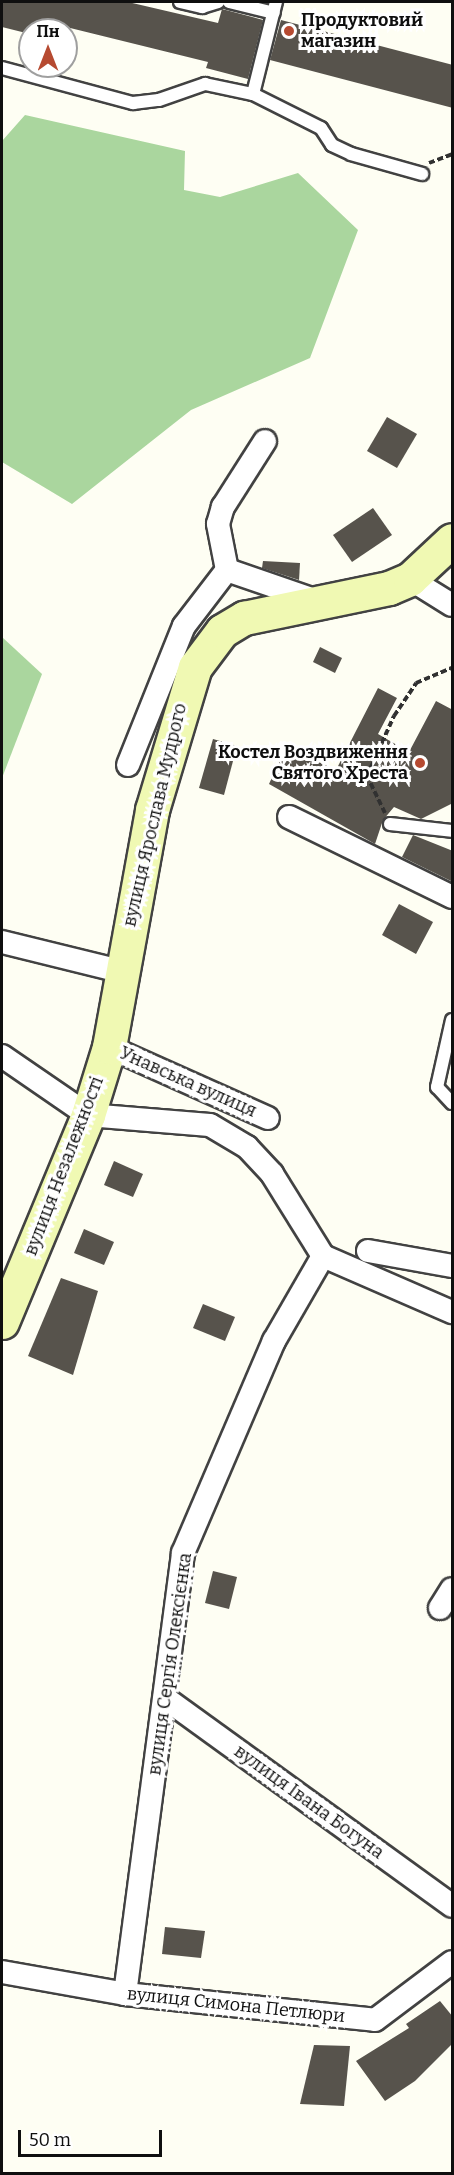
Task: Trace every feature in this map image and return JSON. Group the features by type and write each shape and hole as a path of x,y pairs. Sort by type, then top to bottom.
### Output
{"street":[{"path":"265,441 223,507 218,524 227,570 322,602"},
{"name":"вулиця Ярослава Мудрого","path":"120,971 167,748 195,667 222,630 244,618 322,602 410,579 453,540"},
{"name":"вулиця Ярослава Мудрого","path":"128,765 184,626 227,570"},
{"path":"410,579 453,605"},
{"path":"289,817 453,897"},
{"path":"2,942 120,971"},
{"name":"вулиця Незалежності","path":"2,1322 88,1115 109,1047 120,971"},
{"name":"Унавська вулиця","path":"109,1047 268,1118"},
{"name":"Унавська вулиця","path":"2,1056 88,1115 210,1125 247,1147 272,1174 323,1256"},
{"path":"368,1251 453,1266"},
{"path":"323,1256 453,1312"},
{"name":"вулиця Сергія Олексієнка","path":"125,1994 183,1553 274,1341 323,1256"},
{"path":"440,1608 453,1589"},
{"name":"вулиця Івана Богуна","path":"165,1698 453,1906"},
{"name":"вулиця Симона Петлюри","path":"2,1972 125,1994 375,2020 453,1962"}],"lane":[{"path":"180,2 202,7 218,2"},
{"path":"229,2 275,7 253,94"},
{"path":"2,68 133,103 159,100 205,84 253,94 321,128 332,145 351,154 422,174"},
{"path":"390,824 453,831"},
{"path":"453,1020 437,1087 453,1103"}],"path":[{"path":"422,174 429,163 453,154"},
{"path":"390,824 368,776 416,683 453,668"}],"green space":[{"path":"25,115 185,151 184,190 220,197 298,173 358,230 310,358 191,410 72,504 2,462 2,141"},
{"path":"2,637 42,674 2,778"}],"building":[{"path":"2,2 128,2 218,23 222,9 263,20 248,79 206,68 208,62 78,30 78,18 18,18 18,31 2,27"},
{"path":"281,20 453,65 453,108 270,60"},
{"path":"387,417 417,434 397,468 367,451"},
{"path":"373,508 392,535 352,562 333,535"},
{"path":"263,561 300,563 299,580 262,568"},
{"path":"320,647 342,658 335,673 313,662"},
{"path":"378,688 397,698 378,734 409,752 436,701 453,710 453,803 421,819 394,807 383,820 375,844 269,784 286,747 336,770"},
{"path":"213,739 237,746 224,795 199,788"},
{"path":"413,835 453,851 453,882 402,857"},
{"path":"399,904 433,922 416,954 382,935"},
{"path":"114,1161 143,1174 133,1197 104,1185"},
{"path":"84,1229 114,1242 104,1265 74,1253"},
{"path":"61,1278 98,1291 73,1375 28,1356"},
{"path":"203,1304 235,1317 225,1341 193,1328"},
{"path":"213,1571 237,1577 229,1609 205,1603"},
{"path":"165,1927 205,1931 201,1958 162,1954"},
{"path":"440,2001 453,2017 453,2043 415,2081 385,2101 356,2061 409,2028 406,2024"},
{"path":"314,2045 350,2046 344,2106 300,2104"}],"place":[{"name":"Продуктовий магазин","path":"289,31"},
{"name":"Костел Воздвиження Святого Хреста","path":"420,763"}]}
